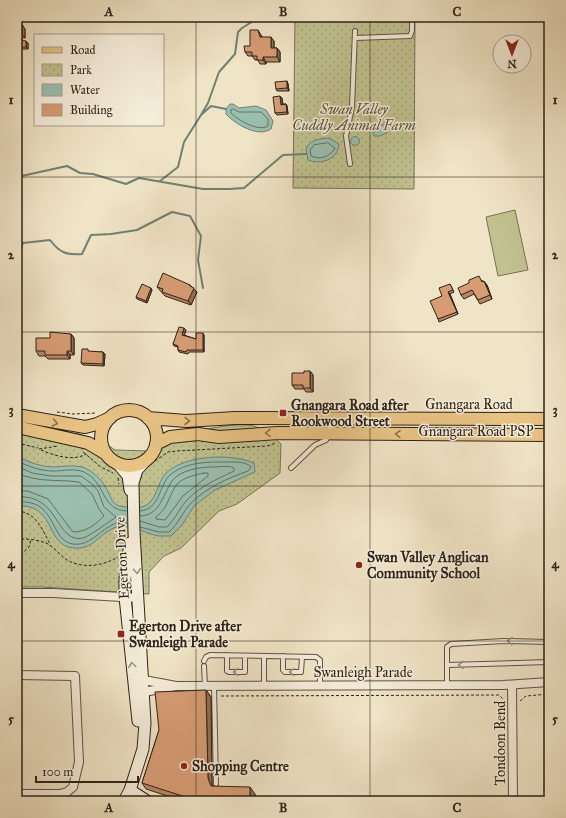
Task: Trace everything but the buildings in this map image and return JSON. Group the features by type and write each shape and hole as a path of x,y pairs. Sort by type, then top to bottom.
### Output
{"main road":[{"path":"17,415 85,427 98,424 125,411 133,411 148,418 154,426 156,444 150,461 138,465 119,465 111,460 105,453 88,443 17,427"},
{"path":"105,453 101,434 104,425 110,418"},
{"name":"Gnangara Road","path":"148,418 193,421 235,418 549,419"},
{"path":"156,444 170,437 187,434 219,437 258,433 549,436"}],"street":[{"name":"Egerton Drive","path":"132,501 135,474 150,461"},
{"name":"Egerton Drive","path":"119,465 127,475 130,482 132,501 132,532 139,598 141,686 138,722 143,730 143,749 130,790 124,801"},
{"name":"Egerton Drive","path":"132,532 125,579 125,597 141,686"},
{"path":"17,593 53,593 139,598"},
{"path":"17,675 75,676 79,762 73,787 67,792 60,794 17,794"},
{"name":"Swanleigh Parade","path":"141,686 512,685 549,682"},
{"name":"Tondoon Bend","path":"512,685 513,801"},
{"path":"130,790 146,801"}],"lane":[{"path":"355,38 410,36 412,31 412,17"},
{"path":"350,164 346,136 352,107 355,31"},
{"path":"291,468 314,445 326,440 330,433 331,418"},
{"path":"447,685 447,647 451,644 504,641 549,642"},
{"path":"204,661 206,657 210,655 283,656 319,659 320,685"},
{"path":"227,655 227,671 229,672 245,672 246,656"},
{"path":"264,656 264,686"},
{"path":"283,656 283,670 285,672 301,672 302,657"},
{"path":"447,665 549,662"},
{"path":"204,666 205,686"},
{"path":"214,686 216,784"}],"path":[{"path":"150,461 168,452 267,446 278,442"},
{"path":"17,443 59,456 85,456"},
{"path":"38,449 60,446"},
{"path":"81,451 110,472 127,475"},
{"path":"17,511 26,512 34,517 50,545 68,560 78,564 99,565 110,562 120,556"},
{"path":"17,530 21,539 31,539 50,545"},
{"path":"17,558 29,547 31,539"},
{"path":"214,696 499,695 506,702 520,702 526,696 549,694"}],"green space":[{"name":"Swan Valley Cuddly Animal Farm","path":"295,17 415,17 414,189 293,188"},
{"path":"515,210 528,270 498,276 486,217"},
{"path":"17,424 79,434 102,441 115,450 149,451 168,440 210,428 252,425 266,432 281,444 280,473 237,504 219,511 181,548 164,556 149,572 149,594 42,587 17,587"}],"water":[{"path":"230,104 233,104 239,108 256,106 266,110 273,121 271,129 260,132 241,126 226,114 226,109"},
{"path":"384,124 388,126 387,133 380,136 374,136 373,133 377,127"},
{"path":"355,136 360,141 355,146 350,141"},
{"path":"329,138 339,144 335,154 328,160 318,162 308,160 306,149 310,143 319,139"},
{"path":"17,456 29,462 43,466 73,466 85,468 101,481 113,502 124,507 142,507 147,505 154,497 166,473 174,467 196,459 221,457 244,460 254,463 255,472 215,490 194,506 182,525 171,536 154,535 125,526 108,531 94,542 83,548 76,548 68,547 61,543 56,538 43,516 37,510 29,507 17,506"}],"waterway":[{"path":"201,115 208,103 219,72 235,54 238,32 255,20 266,17"},
{"path":"160,181 178,167 184,142 201,115 211,106 226,109"},
{"path":"17,177 67,166 80,173 93,174 126,184 139,178 203,189 244,188 283,155 306,154"},
{"path":"17,256 23,243 50,240 57,248 64,252 82,254 91,235 137,230 172,212 190,216 201,236 198,260 203,288"}],"place":[{"name":"Gnangara Road after Rookwood Street","path":"283,413"},
{"name":"Swan Valley Anglican Community School","path":"359,565"},
{"name":"Egerton Drive after Swanleigh Parade","path":"121,634"},
{"name":"Shopping Centre","path":"184,766"}]}
